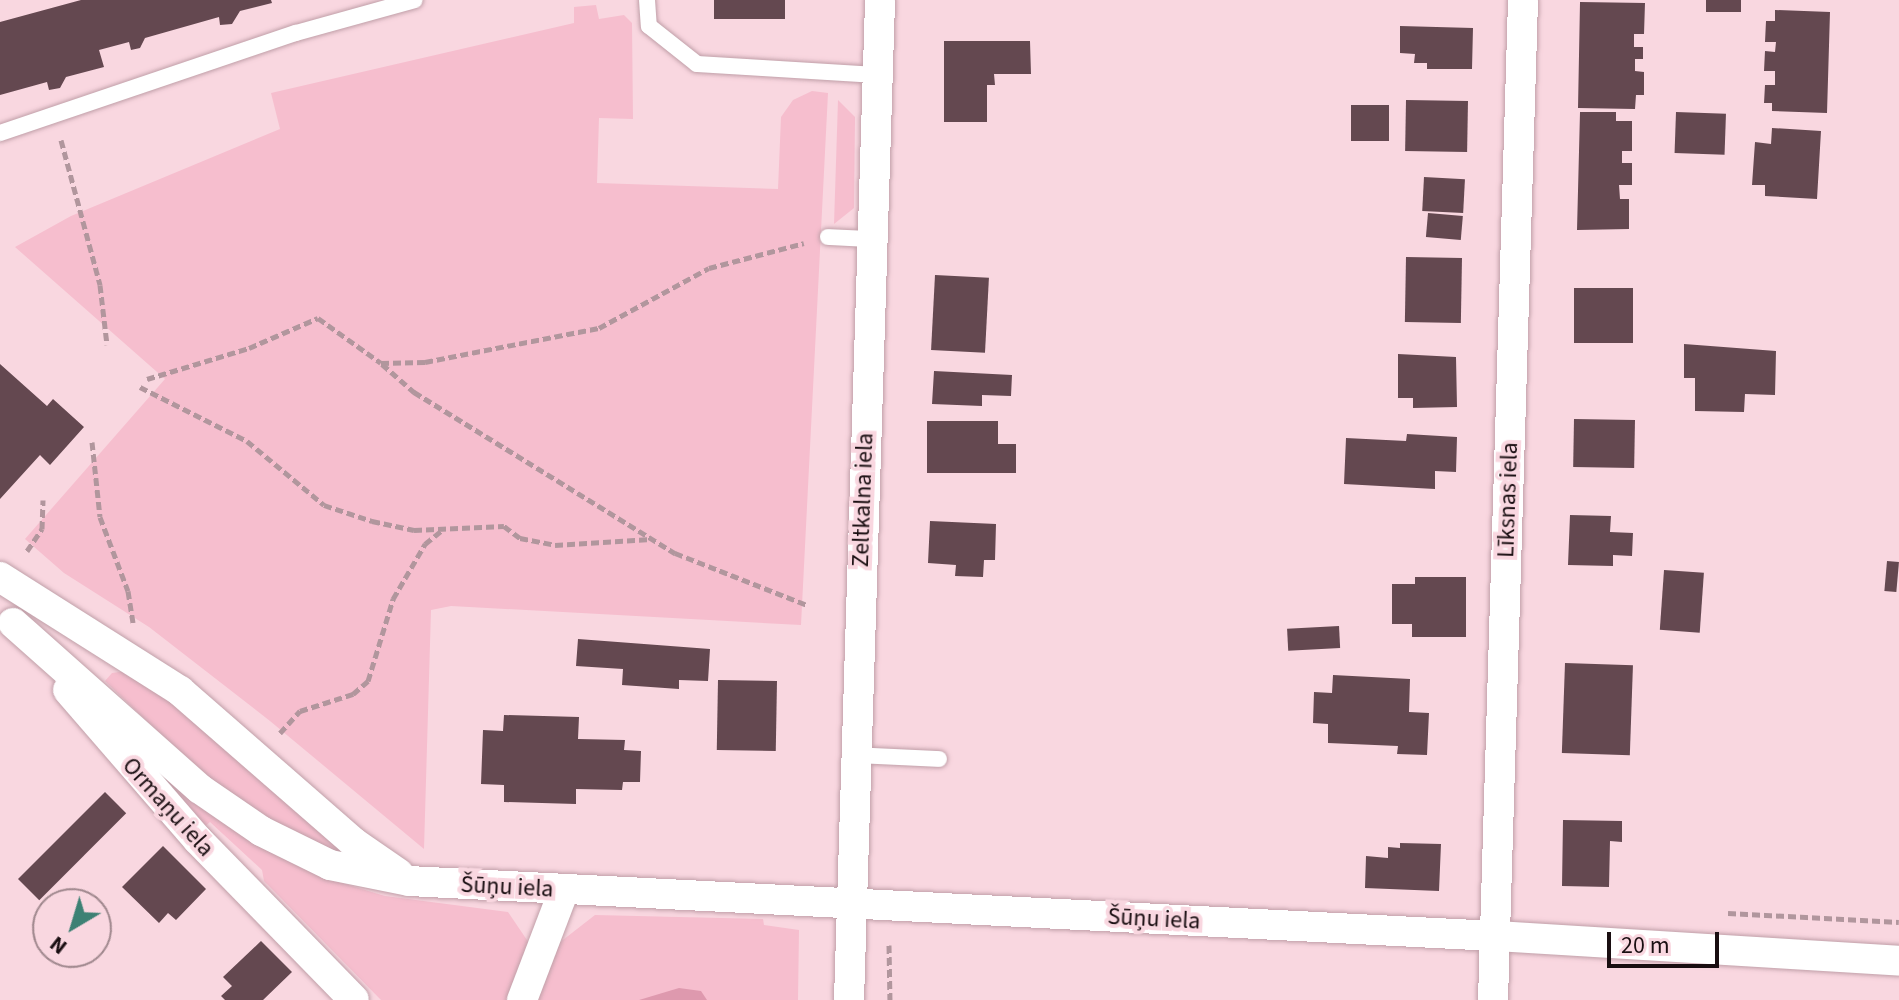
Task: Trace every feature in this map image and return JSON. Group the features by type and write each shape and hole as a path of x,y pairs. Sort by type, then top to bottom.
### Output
{"street":[{"name":"Zeltkalna iela","path":"849,1000 854,755 880,0"},
{"name":"Līksnas iela","path":"1493,1000 1523,0"},
{"path":"0,577 180,691 353,842 409,881"},
{"name":"Šūņu iela","path":"6,611 200,789 261,831 330,865 409,881 1495,936 1899,961"},
{"name":"Ormaņu iela","path":"6,611 131,767 354,1000"},
{"path":"522,1000 564,890"}],"lane":[{"path":"0,133 296,33 415,0"},
{"path":"647,0 649,26 697,64 877,75"},
{"path":"828,237 871,239"},
{"path":"854,755 939,759"}],"path":[{"path":"54,115 100,285 107,345"},
{"path":"381,363 425,362 599,328 709,268 828,237"},
{"path":"147,379 249,348 318,318 381,363 414,392 651,539 807,605"},
{"path":"140,387 247,441 324,505 414,530 504,526 520,538 555,545 651,539"},
{"path":"92,442 100,517 128,591 133,627"},
{"path":"27,551 42,529 43,500"},
{"path":"279,734 300,711 353,694 368,681 393,599 425,544 443,529"},
{"path":"889,945 890,1000"}],"shaded area":[{"path":"596,5 599,19 624,15 632,23 633,119 599,118 597,183 778,189 781,117 793,100 812,91 828,93 801,625 451,606 431,610 424,849 270,721 149,627 64,573 25,539 165,379 15,247 71,216 280,129 271,93 574,23 574,7"},
{"path":"838,100 855,117 854,208 834,224"},
{"path":"127,671 189,715 340,849 336,854 267,819 199,771 105,681 112,673"},
{"path":"120,735 183,792 262,848 332,880 385,896 508,912 529,943 512,1000 381,1000 264,881 262,870 210,822 202,829"},
{"path":"595,915 763,919 764,925 799,930 798,1000 535,1000 559,943"},
{"path":"679,988 701,991 707,1000 639,1000"}],"building":[{"path":"81,0 271,0 272,3 240,11 232,24 220,25 219,17 145,38 140,48 131,50 129,42 99,50 104,67 66,77 60,88 49,90 47,82 0,95 0,22"},
{"path":"714,0 785,0 785,19 714,19"},
{"path":"1706,0 1741,0 1741,12 1706,12"},
{"path":"1580,2 1645,3 1644,34 1634,34 1634,47 1643,47 1643,59 1635,59 1635,71 1644,72 1644,95 1636,95 1635,109 1578,108"},
{"path":"1775,10 1830,12 1827,113 1772,111 1772,103 1764,103 1765,85 1775,85 1775,71 1764,71 1765,51 1775,52 1776,42 1765,42 1766,21 1775,21"},
{"path":"1400,26 1473,28 1472,69 1427,69 1427,63 1414,63 1415,54 1400,53"},
{"path":"944,41 1030,41 1031,74 994,74 995,85 987,85 987,122 944,122"},
{"path":"1406,100 1468,101 1467,152 1405,151"},
{"path":"1351,105 1389,105 1389,141 1351,141"},
{"path":"1580,112 1616,112 1616,121 1632,121 1632,151 1622,151 1622,163 1632,163 1632,185 1619,185 1620,199 1629,199 1629,229 1577,230"},
{"path":"1676,112 1726,114 1725,155 1675,153"},
{"path":"1772,128 1821,131 1817,199 1765,196 1765,185 1752,185 1755,142 1771,144"},
{"path":"1424,177 1465,179 1463,213 1422,211"},
{"path":"1428,213 1463,216 1461,240 1426,237"},
{"path":"1406,257 1462,258 1461,323 1405,322"},
{"path":"935,275 989,278 985,353 931,350"},
{"path":"1574,288 1633,288 1633,343 1574,343"},
{"path":"1684,344 1776,351 1775,395 1745,394 1744,412 1695,411 1695,378 1684,378"},
{"path":"1398,354 1456,357 1457,407 1413,408 1413,398 1398,398"},
{"path":"0,364 47,406 53,399 84,427 50,465 40,455 0,499"},
{"path":"934,371 1012,375 1011,396 982,395 982,406 932,404"},
{"path":"1574,419 1635,420 1634,468 1573,467"},
{"path":"927,421 998,421 998,444 1016,444 1016,473 927,473"},
{"path":"1407,434 1457,437 1456,472 1435,471 1435,489 1344,484 1346,438 1406,441"},
{"path":"1570,515 1611,516 1610,532 1633,533 1632,556 1613,555 1613,566 1568,565"},
{"path":"930,521 996,524 995,560 984,560 983,577 955,576 956,565 928,563"},
{"path":"1887,561 1899,562 1896,592 1884,591"},
{"path":"1664,570 1704,573 1700,633 1660,630"},
{"path":"1415,577 1466,577 1466,637 1412,637 1412,624 1392,624 1392,584 1415,584"},
{"path":"1339,626 1340,648 1288,651 1287,629"},
{"path":"578,639 710,649 708,681 679,680 679,689 622,685 623,669 576,666"},
{"path":"1565,663 1633,665 1630,755 1562,753"},
{"path":"1333,675 1410,679 1409,712 1429,713 1427,755 1397,754 1398,746 1328,743 1328,724 1313,723 1314,692 1332,693"},
{"path":"718,680 777,681 776,751 717,750"},
{"path":"504,715 579,717 578,739 625,740 624,750 641,751 640,782 623,782 622,790 576,789 576,804 504,802 504,785 481,784 483,730 503,731"},
{"path":"105,792 126,813 51,888 32,888 32,893 18,879"},
{"path":"1563,820 1622,821 1622,842 1610,841 1609,887 1562,886"},
{"path":"1400,843 1441,844 1439,891 1365,888 1366,856 1388,858 1388,847 1400,848"},
{"path":"163,846 206,889 176,920 168,913 159,923 122,887"},
{"path":"261,941 292,972 263,1000 225,1000 221,996 232,986 223,977"}]}
